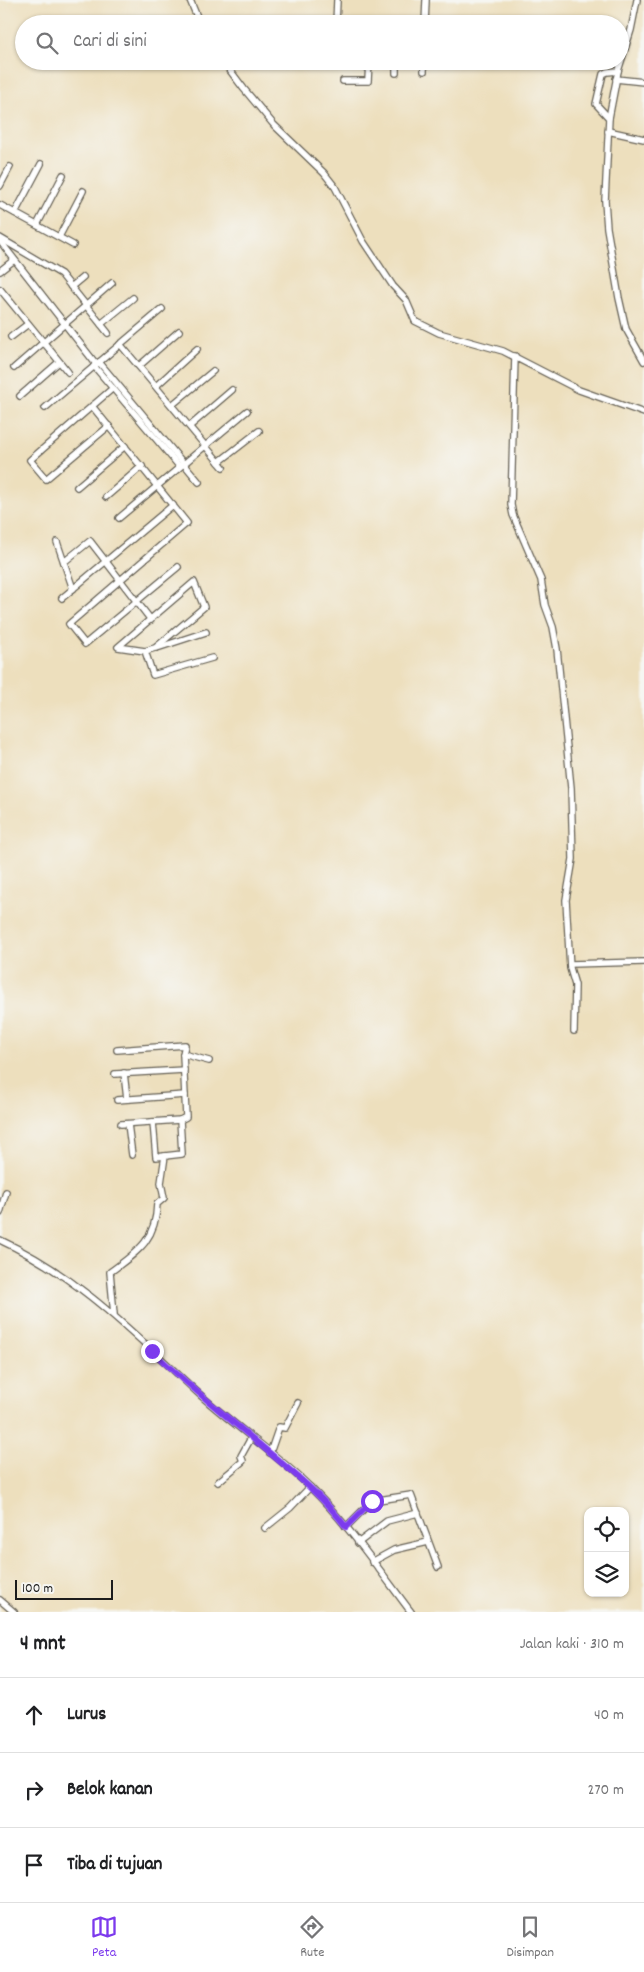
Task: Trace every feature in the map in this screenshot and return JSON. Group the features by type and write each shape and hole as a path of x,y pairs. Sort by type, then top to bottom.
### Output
{"street":[{"path":"190,0 196,15"},
{"path":"336,15 337,0"},
{"path":"425,15 426,0"},
{"path":"629,28 636,3 644,8"},
{"path":"230,70 274,124 324,173 335,187 363,241 393,286 406,300 415,321 439,333 484,345 515,356 579,390 644,413"},
{"path":"343,80 368,81 369,70"},
{"path":"608,118 597,106 596,102 603,74 618,72 608,118 605,201 607,228 626,329 644,361"},
{"path":"616,79 644,82"},
{"path":"608,131 644,139"},
{"path":"15,213 41,164"},
{"path":"0,186 10,167"},
{"path":"37,225 63,175"},
{"path":"59,237 82,191"},
{"path":"0,205 73,244"},
{"path":"0,239 14,260 96,364 181,464"},
{"path":"0,239 61,274 108,333"},
{"path":"0,271 14,260"},
{"path":"71,287 82,277"},
{"path":"14,368 112,283"},
{"path":"0,289 68,372"},
{"path":"101,324 133,298"},
{"path":"44,408 162,309"},
{"path":"11,337 28,324"},
{"path":"139,366 179,331"},
{"path":"120,344 221,465 259,431"},
{"path":"156,386 197,350"},
{"path":"515,356 511,506 513,515 541,580 545,605 553,627 568,747 573,850 572,878 566,899 570,964 575,985 574,1031"},
{"path":"20,396 59,362"},
{"path":"96,364 113,388 199,482"},
{"path":"172,406 213,371"},
{"path":"109,426 46,480 30,460 113,388"},
{"path":"190,426 232,390"},
{"path":"92,406 187,523 69,624 85,644 178,567"},
{"path":"119,518 181,464 247,411"},
{"path":"77,487 125,446"},
{"path":"106,497 142,466"},
{"path":"62,598 173,505"},
{"path":"64,562 90,541 151,620"},
{"path":"57,542 73,589"},
{"path":"155,648 204,606 194,582 118,647 145,651 155,648 206,632"},
{"path":"145,651 153,675 212,658"},
{"path":"570,964 644,962"},
{"path":"117,1050 185,1045 183,1054 186,1118 120,1124"},
{"path":"183,1054 209,1061"},
{"path":"115,1074 184,1070"},
{"path":"124,1074 127,1099"},
{"path":"117,1100 185,1095"},
{"path":"154,1122 156,1157 182,1154 180,1120"},
{"path":"128,1124 132,1155"},
{"path":"114,1314 110,1272 141,1250 157,1220 157,1204 164,1198 161,1183 165,1156"},
{"path":"0,1213 6,1192"},
{"path":"0,1240 58,1272 114,1314 204,1399 310,1487 335,1513 411,1612"},
{"path":"270,1453 279,1427 285,1428 298,1403"},
{"path":"218,1482 243,1461 241,1456 252,1438"},
{"path":"265,1528 290,1508 310,1487"},
{"path":"346,1527 369,1503 380,1499 411,1495 438,1568"},
{"path":"358,1543 388,1521 418,1513"},
{"path":"372,1562 394,1550 428,1542"},
{"path":"0,1600 14,1612"}],"route":[{"path":"152,1351 204,1399 288,1467 310,1487 346,1527 372,1501"}]}
